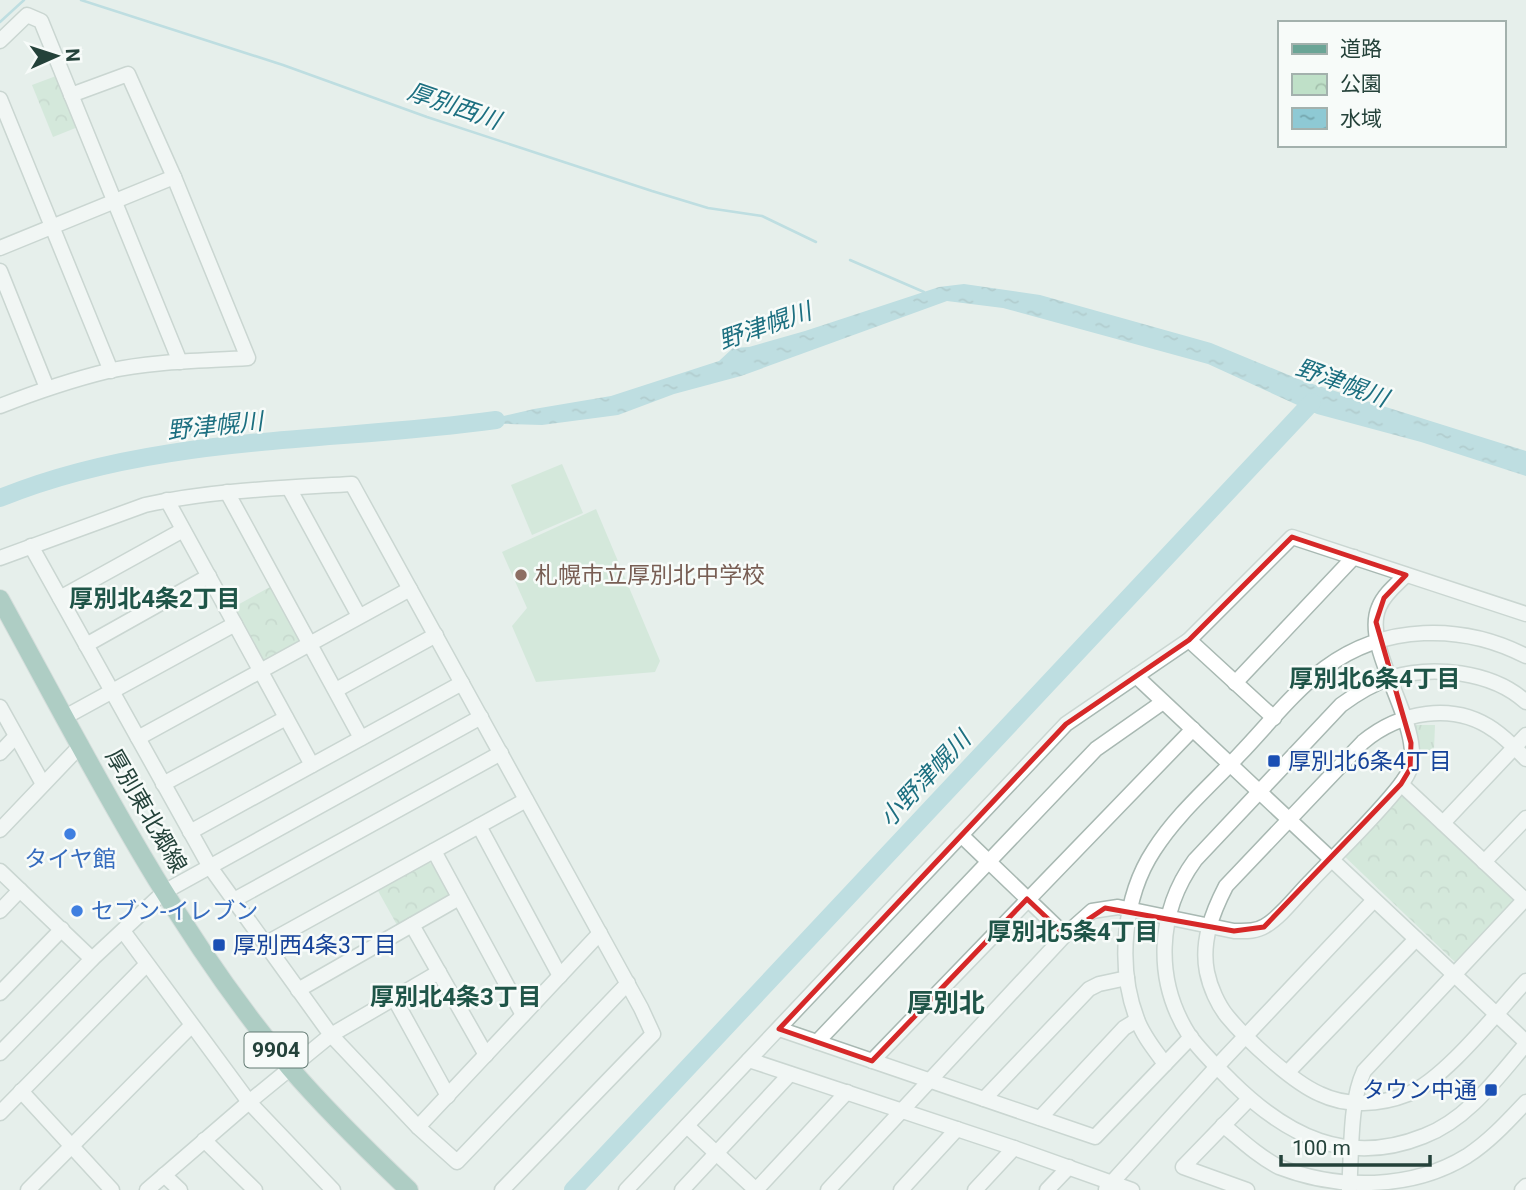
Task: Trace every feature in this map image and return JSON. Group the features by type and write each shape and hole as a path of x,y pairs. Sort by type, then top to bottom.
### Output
{"main road":[{"name":"厚別東北郷線","path":"0,598 164,892 290,1068 363,1147 409,1190"}],"street":[{"path":"0,41 27,16 41,21 180,362"},
{"path":"0,405 47,388 111,371 180,362 248,358 174,177 128,74 71,95"},
{"path":"0,99 111,371"},
{"path":"0,248 174,177"},
{"path":"0,271 47,388"},
{"path":"0,558 145,505 167,500 228,492 352,484 628,983 653,1034 502,1190"},
{"path":"289,488 359,616"},
{"path":"228,492 361,738"},
{"path":"167,500 312,765"},
{"path":"60,598 183,530"},
{"path":"626,1190 1066,724 1189,640 1292,537 1526,614"},
{"path":"31,546 210,867 331,1035 418,1127 457,1162 628,983"},
{"path":"1235,683 1354,557"},
{"path":"828,1190 1065,935 1092,911 1118,907 1234,932 1251,932 1264,927 1276,917 1331,859 1401,784 1410,769 1411,743 1378,641 1376,622 1378,608 1384,598 1406,575"},
{"path":"86,645 209,576"},
{"path":"138,738 410,589"},
{"path":"65,717 235,624"},
{"path":"1165,1064 1137,1020 1128,978 1127,928 1138,881 1153,851 1174,822 1324,668 1355,650 1378,641 1414,633 1448,632 1489,640 1526,656"},
{"path":"336,690 436,635"},
{"path":"1189,640 1274,718"},
{"path":"1136,676 1260,792 1374,900 1456,976 1526,1043 1477,1100 1444,1127 1407,1142 1353,1148 1311,1139 1272,1117 1249,1099 1191,1037 1176,1010 1166,975 1164,955 1168,918 1184,875 1195,860 1260,792 1341,705 1356,695 1390,678 1422,673 1456,674 1494,683 1526,702"},
{"path":"190,832 462,683"},
{"path":"817,1042 1096,749 1163,702"},
{"path":"0,707 43,785"},
{"path":"1526,759 1492,728 1463,716 1435,713 1403,718 1386,725 1363,742 1226,886 1209,926 1206,957 1211,985 1225,1013 1246,1036 1306,1087 1321,1095 1356,1103 1378,1103 1421,1088 1444,1069 1526,981"},
{"path":"0,1053 92,959 164,892 481,717"},
{"path":"163,784 286,718"},
{"path":"872,1061 1192,729"},
{"path":"1443,823 1526,735"},
{"path":"0,753 16,736"},
{"path":"0,830 81,745"},
{"path":"234,900 501,753"},
{"path":"1350,1188 1356,1103 1364,1071 1456,976 1525,899 1401,784"},
{"path":"265,944 526,800"},
{"path":"1484,862 1526,818"},
{"path":"479,826 560,976"},
{"path":"961,835 1065,935"},
{"path":"434,851 523,1015"},
{"path":"0,871 92,959"},
{"path":"0,911 20,890"},
{"path":"299,990 460,898"},
{"path":"1109,1186 1374,900"},
{"path":"412,925 486,1055"},
{"path":"0,993 62,929"},
{"path":"122,931 249,1102 334,1190"},
{"path":"418,1127 600,933"},
{"path":"1288,1072 1416,939"},
{"path":"0,1113 146,965"},
{"path":"147,1190 331,1035 439,972"},
{"path":"984,1099 1089,989 1128,978"},
{"path":"394,998 448,1096"},
{"path":"1040,1118 1124,1028 1137,1020"},
{"path":"28,1190 191,1026"},
{"path":"779,1029 1096,1137 1191,1037"},
{"path":"749,1060 1069,1167 1109,1186 1132,1190"},
{"path":"682,1190 790,1074"},
{"path":"21,1091 112,1190"},
{"path":"687,1126 756,1190 847,1092"},
{"path":"1247,1190 1183,1167 1249,1099"},
{"path":"1223,1125 1277,1166 1317,1181 1350,1188 1404,1182 1452,1165 1482,1145 1526,1102"},
{"path":"901,1190 957,1129"},
{"path":"204,1140 255,1190"},
{"path":"975,1190 1014,1148"},
{"path":"1047,1190 1069,1167"},
{"path":"164,1175 180,1190"}],"highlighted area":[{"path":"1292,537 1406,575 1384,598 1376,622 1411,743 1410,769 1401,784 1264,927 1234,931 1105,908 1065,935 1027,899 872,1061 779,1029 1066,724 1189,640"}],"green space":[{"path":"56,76 78,127 53,137 32,85"},
{"path":"562,464 583,513 532,535 511,485"},
{"path":"596,509 660,661 655,672 536,682 512,626 527,608 502,552"},
{"path":"270,587 300,641 263,661 232,608"},
{"path":"1435,725 1434,750 1415,750 1413,727"},
{"path":"1402,791 1517,899 1456,963 1342,854"},
{"path":"426,862 433,864 449,893 448,896 397,925 377,889"}],"water":[{"path":"964,284 1040,295 1211,343 1303,381 1526,451 1526,476 1421,442 1317,414 1208,364 1003,308 947,301 741,376 674,394 618,415 542,425 473,423 611,396 719,361 733,348 749,347 805,331 939,287"}],"waterway":[{"path":"0,22 24,0"},
{"name":"厚別西川","path":"81,0 283,65 427,117 652,191 708,208 762,216 816,242"},
{"name":"厚別西川","path":"850,260 924,292"},
{"name":"小野津幌川","path":"573,1190 1312,402"},
{"name":"野津幌川","path":"0,498 60,477 182,451 496,420"}],"place":[{"name":"札幌市立厚別北中学校","path":"521,575"},
{"name":"厚別北6条4丁目","path":"1274,761"},
{"name":"タイヤ館","path":"70,834"},
{"name":"セブン-イレブン","path":"77,911"},
{"name":"厚別西4条3丁目","path":"219,945"},
{"name":"タウン中通","path":"1491,1090"}],"district":[{"name":"厚別北4条2丁目","path":"155,599"},
{"name":"厚別北6条4丁目","path":"1375,679"},
{"name":"厚別北5条4丁目","path":"1073,932"},
{"name":"厚別北4条3丁目","path":"456,997"},
{"name":"厚別北","path":"946,1003"}]}
